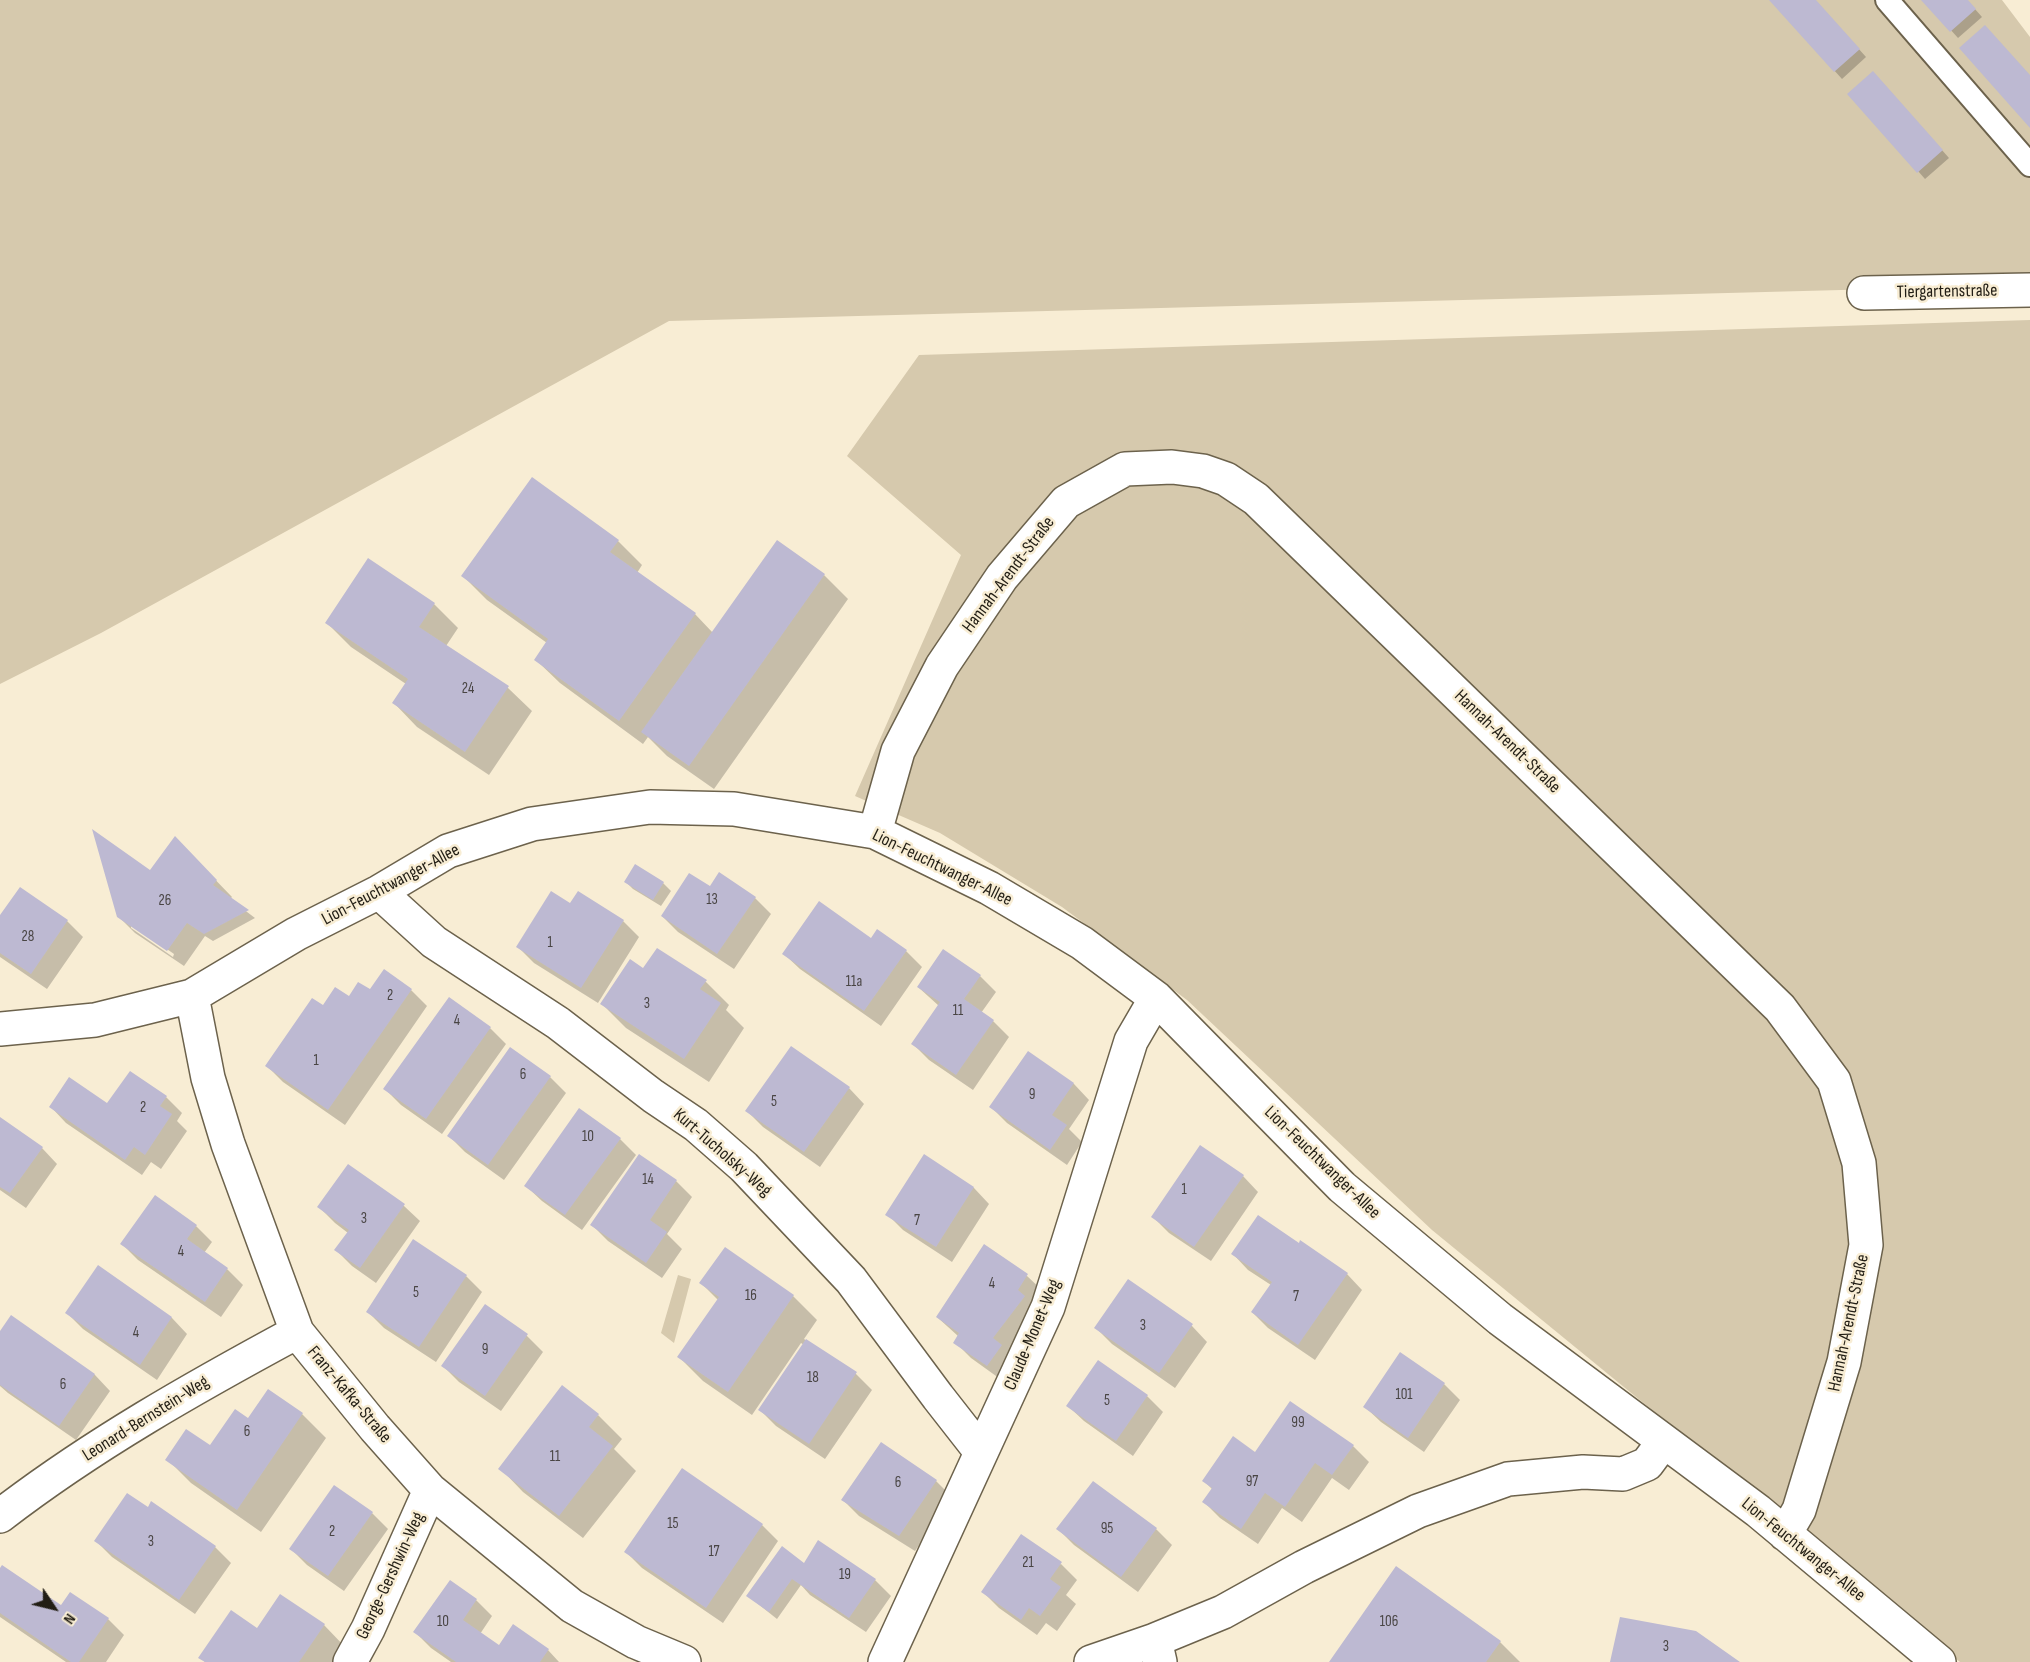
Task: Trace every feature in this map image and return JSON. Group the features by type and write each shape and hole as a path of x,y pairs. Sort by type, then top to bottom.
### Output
{"street":[{"name":"Tiergartenstraße","path":"1864,293 2030,290"},
{"name":"Hannah-Arendt-Straße","path":"875,832 898,751 942,666 1002,578 1066,502 1125,469 1172,467 1203,471 1226,479 1256,499 1780,1008 1834,1082 1859,1163 1866,1245 1844,1362 1799,1510 1785,1533"},
{"name":"Lion-Feuchtwanger-Allee","path":"0,1029 95,1020 192,996 296,934 379,892 448,851 530,816 650,807 734,809 875,832 988,888 1082,943 1156,998 1342,1187 1500,1319 1758,1511 1939,1662"},
{"name":"Kurt-Tucholsky-Weg","path":"379,892 434,942 558,1023 653,1096 696,1125 744,1167 851,1280 981,1452"},
{"name":"Franz-Kafka-Straße","path":"192,996 208,1078 228,1144 297,1332 375,1428 430,1490 573,1606 636,1642 684,1662"},
{"name":"Claude-Monet-Weg","path":"885,1662 1048,1307 1131,1041 1156,998"},
{"name":"Leonard-Bernstein-Weg","path":"0,1516 41,1485 193,1388 297,1332"},
{"path":"1091,1662 1158,1651 1304,1567 1418,1511 1508,1479 1583,1472 1623,1474 1647,1464 1664,1441"},
{"name":"George-Gershwin-Weg","path":"350,1662 368,1629 430,1490"}],"lane":[{"path":"1887,0 2030,165"}],"shaded area":[{"path":"0,0 2002,0 2030,37 2030,285 669,321 101,633 0,684"},
{"path":"2030,320 2030,1662 1960,1662 1432,1230 1187,1000 1062,907 940,833 855,796 961,555 847,456 919,355"},
{"path":"678,1275 691,1279 674,1343 661,1333"}],"building":[{"path":"1769,0 1816,0 1860,49 1834,72"},
{"path":"1921,0 1968,0 1976,9 1950,32"},
{"path":"1985,25 2030,75 2030,128 1959,48"},
{"path":"1873,71 1943,150 1917,173 1847,94"},
{"path":"532,477 619,540 610,552 696,613 619,721 534,660 548,639 461,576"},
{"path":"777,540 825,574 689,766 641,732"},
{"path":"368,558 435,603 419,627 509,686 465,752 392,703 408,679 325,623"},
{"path":"92,829 150,870 175,836 217,880 213,885 249,910 204,934 187,923 167,951 117,917"},
{"path":"635,864 664,882 653,900 624,882"},
{"path":"719,872 756,897 717,954 661,916 689,873 710,886"},
{"path":"20,887 68,920 31,974 0,953 0,915"},
{"path":"551,891 570,903 578,891 624,920 581,988 516,947"},
{"path":"819,901 871,938 877,929 907,950 864,1011 782,954"},
{"path":"657,948 707,980 700,989 721,1003 684,1059 600,1004 630,959 643,968"},
{"path":"943,949 981,975 964,999 994,1020 956,1075 911,1044 940,1002 917,987"},
{"path":"384,969 412,989 328,1110 265,1066 312,998 323,1005 335,987 349,996 358,982 370,989"},
{"path":"449,997 491,1027 426,1119 383,1089"},
{"path":"791,1046 850,1087 804,1152 745,1111"},
{"path":"510,1047 551,1076 488,1165 447,1136"},
{"path":"1028,1051 1074,1083 1052,1115 1067,1125 1050,1150 989,1107"},
{"path":"130,1071 167,1096 160,1106 172,1114 145,1155 134,1147 125,1160 49,1107 69,1077 107,1103"},
{"path":"579,1108 621,1138 565,1215 524,1186"},
{"path":"0,1117 43,1147 10,1193 0,1187"},
{"path":"1200,1145 1244,1175 1194,1247 1151,1217"},
{"path":"639,1154 677,1180 650,1220 667,1232 646,1263 590,1225"},
{"path":"924,1154 974,1187 936,1247 885,1215"},
{"path":"348,1164 405,1204 360,1268 334,1250 349,1230 317,1207"},
{"path":"155,1195 197,1225 187,1239 228,1268 205,1302 120,1244"},
{"path":"1258,1215 1348,1273 1298,1345 1251,1312 1272,1282 1231,1254"},
{"path":"413,1239 467,1275 419,1347 366,1312"},
{"path":"984,1244 1028,1274 1018,1290 1025,1296 993,1338 1002,1345 987,1366 953,1343 959,1333 936,1317"},
{"path":"725,1247 794,1295 728,1392 677,1357 719,1297 699,1283"},
{"path":"98,1265 172,1317 140,1365 65,1313"},
{"path":"1128,1279 1193,1324 1159,1373 1094,1328"},
{"path":"485,1304 528,1334 485,1396 441,1366"},
{"path":"11,1315 95,1374 59,1426 0,1385 0,1331"},
{"path":"806,1339 857,1372 809,1444 758,1410"},
{"path":"1400,1352 1445,1383 1408,1438 1363,1407"},
{"path":"1098,1360 1148,1395 1116,1441 1066,1406"},
{"path":"562,1385 599,1414 589,1427 613,1446 559,1516 498,1469"},
{"path":"268,1389 303,1413 237,1510 165,1460 186,1429 210,1445 235,1409 248,1418"},
{"path":"1290,1401 1354,1445 1332,1475 1315,1463 1285,1507 1265,1493 1241,1529 1202,1502 1212,1488 1202,1481 1233,1436 1255,1452"},
{"path":"881,1442 937,1480 899,1536 841,1500"},
{"path":"682,1468 763,1524 706,1608 624,1552"},
{"path":"1093,1481 1157,1528 1121,1577 1056,1529"},
{"path":"334,1485 373,1512 328,1576 289,1549"},
{"path":"127,1493 148,1507 151,1501 216,1546 179,1600 94,1541"},
{"path":"1021,1534 1062,1562 1050,1579 1061,1587 1040,1616 1029,1608 1021,1620 981,1592"},
{"path":"818,1540 876,1579 849,1618 792,1579 769,1612 746,1596 782,1546 804,1563"},
{"path":"2,1565 61,1605 70,1592 109,1618 79,1662 71,1662 0,1613 0,1568"},
{"path":"1396,1566 1501,1641 1486,1662 1329,1662"},
{"path":"450,1580 477,1599 463,1620 499,1645 513,1624 549,1649 540,1662 456,1662 413,1632"},
{"path":"280,1594 325,1624 299,1662 205,1662 198,1658 231,1610 257,1628"},
{"path":"1620,1617 1696,1631 1740,1662 1610,1662"}]}
